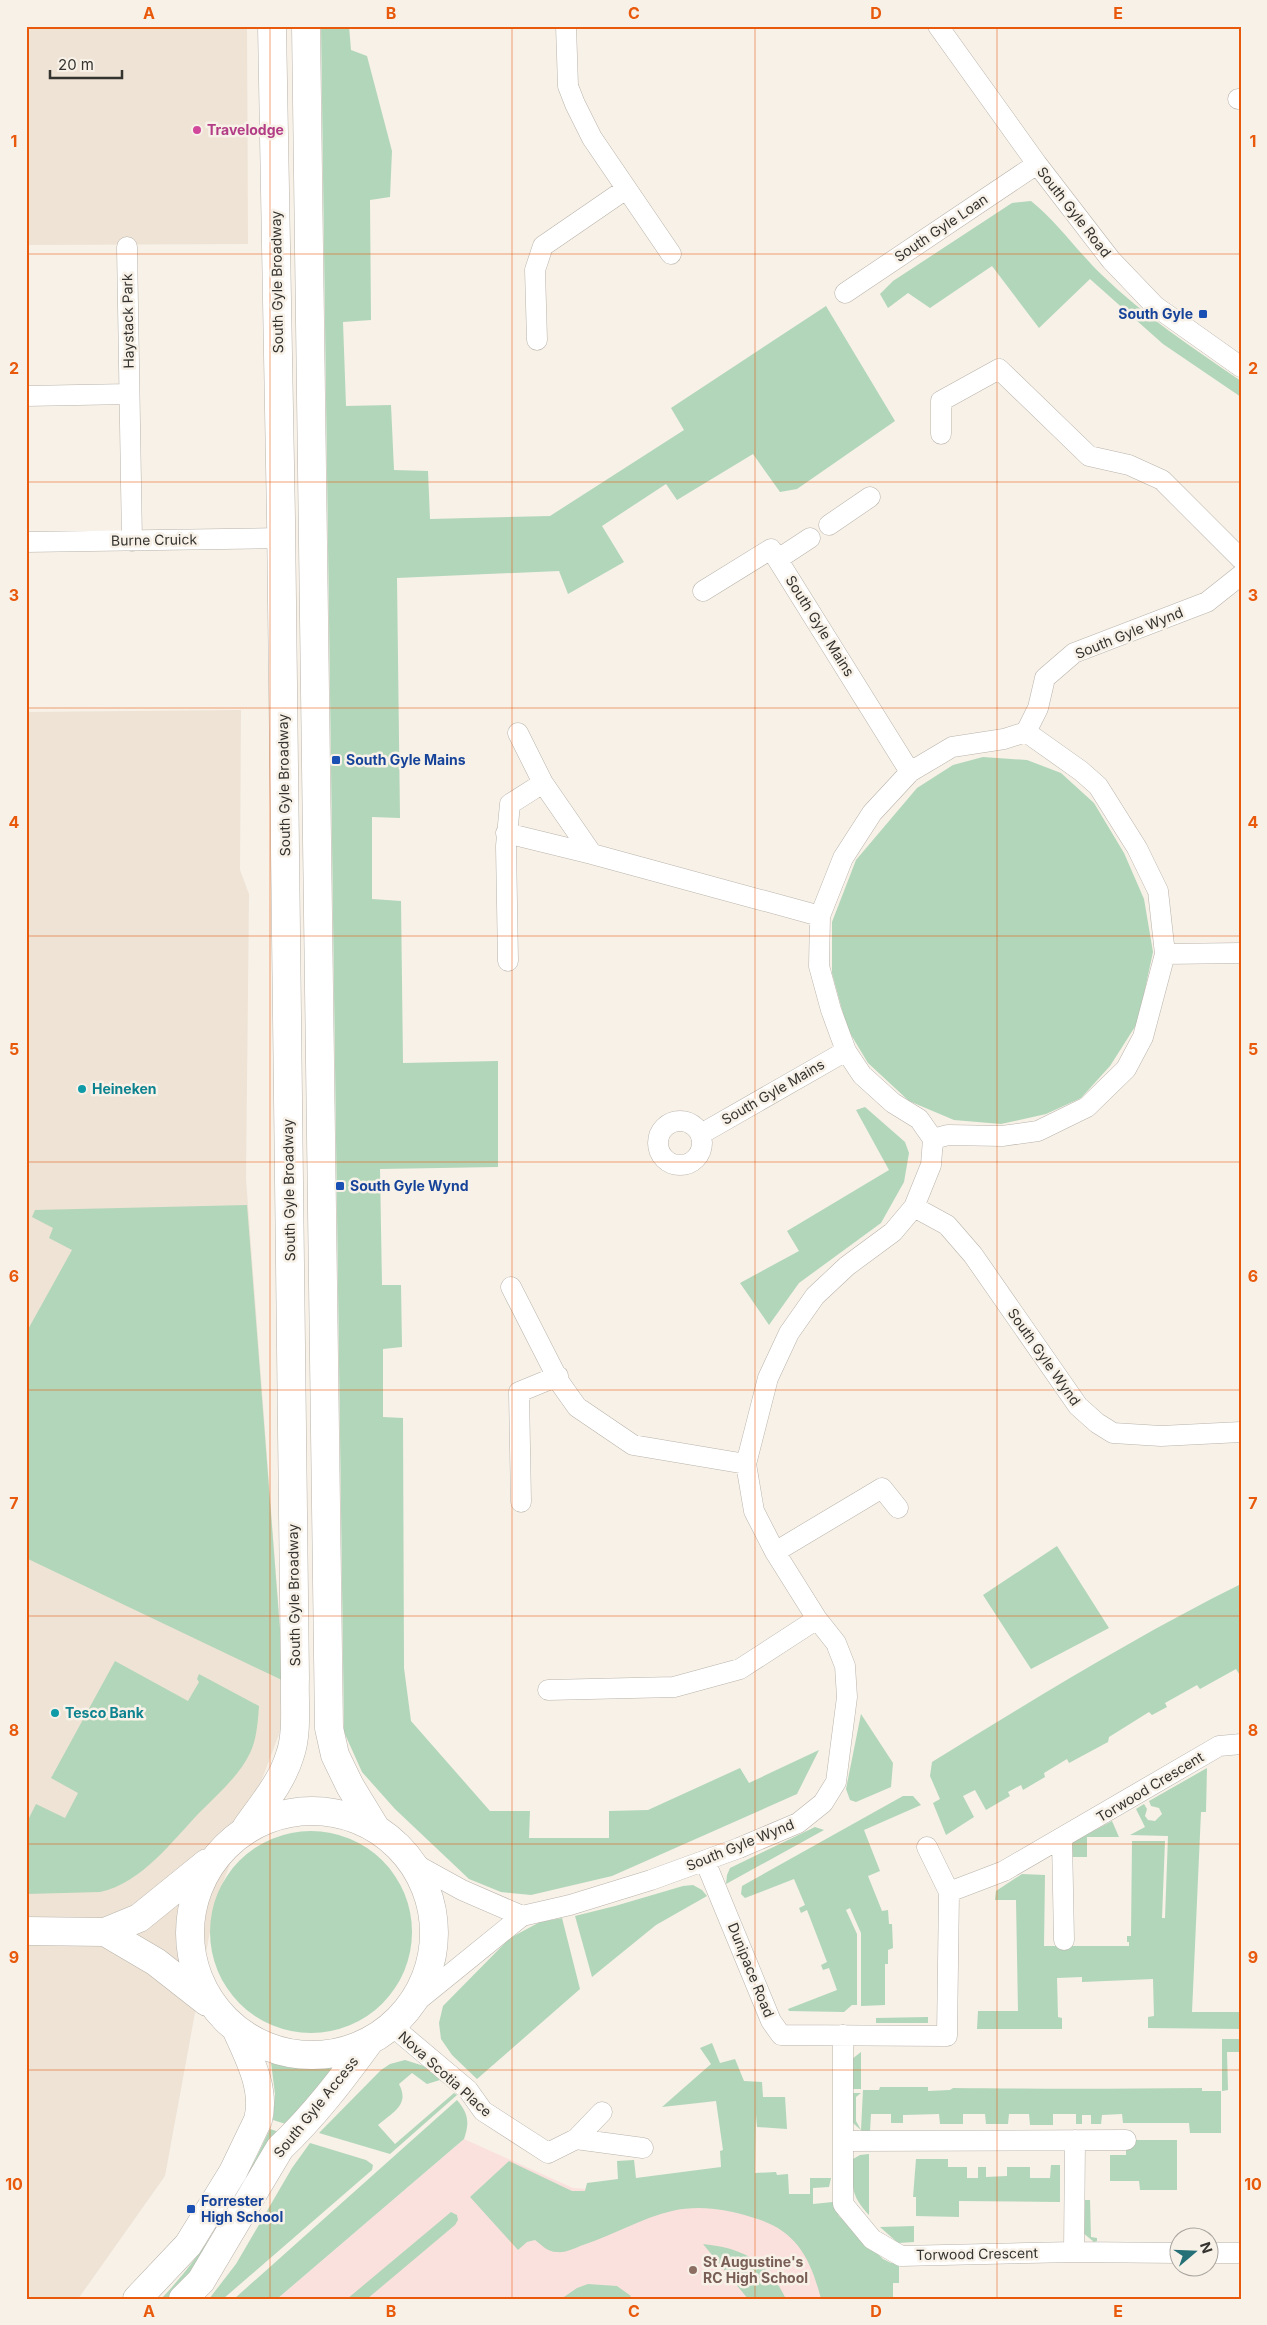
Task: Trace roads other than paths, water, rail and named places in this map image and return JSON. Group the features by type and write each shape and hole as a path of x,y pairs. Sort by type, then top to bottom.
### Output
{"street":[{"name":"South Gyle Broadway","path":"246,1828 274,1787 290,1754 294,1730 295,1678 281,538 272,26"},
{"path":"306,26 330,1728 335,1755 350,1786 375,1827"},
{"path":"566,26 568,86 575,104 592,138 671,254"},
{"name":"South Gyle Road","path":"938,26 1037,164 1111,260 1155,306 1241,367"},
{"name":"South Gyle Loan","path":"846,293 1037,164"},
{"path":"537,340 535,270 543,246 626,189"},
{"name":"Haystack Park","path":"127,247 132,541"},
{"path":"941,434 941,401 999,369 1090,456 1129,464 1162,480 1241,559"},
{"path":"26,396 129,394"},
{"path":"829,525 870,497"},
{"path":"281,538 313,538"},
{"name":"Burne Cruick","path":"26,542 281,538"},
{"path":"703,591 771,549 778,559 810,538"},
{"name":"South Gyle Mains","path":"778,559 910,772"},
{"name":"South Gyle Wynd","path":"1026,732 1038,708 1045,678 1074,653 1207,602 1241,576"},
{"path":"1026,732 1035,741 1081,771 1098,786 1132,840 1158,891 1165,954 1143,1037 1126,1069 1087,1107 1038,1131 1002,1136 948,1135 933,1139 920,1119 893,1103 862,1075 846,1051 831,1010 819,966 820,916 843,858 872,813 910,772 952,747 1004,739 1026,732"},
{"path":"518,733 543,783 592,854"},
{"path":"508,961 506,833 510,804 543,783"},
{"path":"506,833 592,854 820,916"},
{"path":"1165,954 1241,953"},
{"name":"South Gyle Mains","path":"701,1134 846,1051"},
{"name":"South Gyle Wynd","path":"411,2006 522,1916 570,1905 705,1861 798,1823 823,1803 836,1782 847,1697 845,1666 836,1643 817,1619 774,1552 754,1511 746,1464 768,1378 789,1333 815,1296 847,1266 893,1232 914,1207 932,1165 933,1139"},
{"name":"South Gyle Wynd","path":"914,1207 947,1225 973,1255 1078,1406 1097,1423 1113,1433 1161,1436 1241,1432"},
{"path":"511,1286 560,1383 577,1407 633,1445 746,1464"},
{"path":"521,1502 519,1392 558,1376"},
{"path":"774,1552 882,1488 898,1508"},
{"path":"548,1690 674,1687 693,1682 740,1669 817,1619"},
{"name":"Torwood Crescent","path":"949,1892 1004,1872 1219,1746 1241,1744"},
{"path":"26,1931 105,1932 139,1918 246,1828 277,1815 310,1810 344,1814 375,1827 396,1843 413,1863 430,1898 435,1936 428,1973 411,2006 392,2026 369,2042 337,2054 302,2056 268,2048 237,2031 214,2008 156,1962 105,1932"},
{"path":"1062,1839 1064,1940"},
{"path":"927,1847 949,1892"},
{"path":"214,2008 198,1980 190,1949 190,1916 198,1884 215,1856"},
{"name":"Dunipace Road","path":"705,1861 771,2021 781,2035 947,2036 949,1892"},
{"path":"413,1863 462,1890 522,1916"},
{"name":"Nova Scotia Place","path":"392,2026 468,2090 484,2111 548,2153 576,2139 602,2112"},
{"path":"137,2299 188,2245 233,2172 258,2120 260,2113 256,2075 237,2031"},
{"name":"Torwood Crescent","path":"843,2035 844,2141 837,2162 843,2204 872,2239 901,2256 1074,2252 1170,2253"},
{"name":"South Gyle Access","path":"183,2299 201,2281 280,2148 296,2133 369,2042"},
{"path":"576,2139 643,2148"},
{"path":"1074,2252 1075,2140"},
{"path":"844,2141 1126,2140"},
{"path":"1220,2253 1241,2253"}],"place":[{"name":"Travelodge","path":"197,130"},
{"name":"South Gyle","path":"1203,314"},
{"name":"South Gyle Mains","path":"336,760"},
{"name":"Heineken","path":"82,1089"},
{"name":"South Gyle Wynd","path":"340,1186"},
{"name":"Tesco Bank","path":"55,1713"},
{"name":"Forrester High School","path":"191,2209"},
{"name":"St Augustine's RC High School","path":"693,2270"}]}
